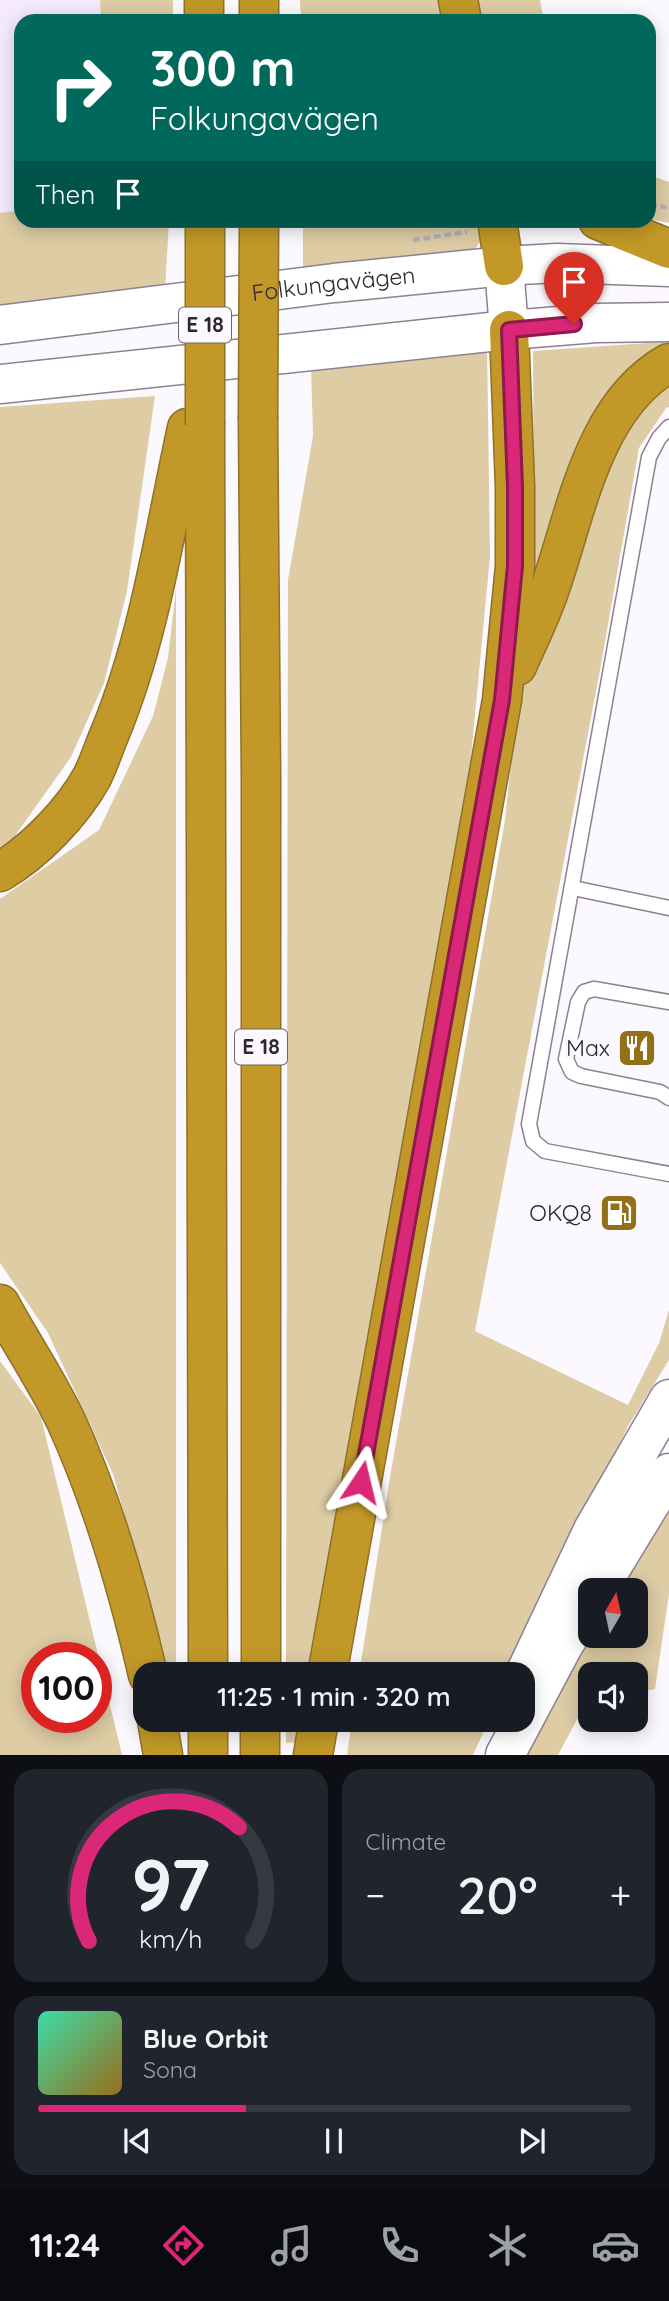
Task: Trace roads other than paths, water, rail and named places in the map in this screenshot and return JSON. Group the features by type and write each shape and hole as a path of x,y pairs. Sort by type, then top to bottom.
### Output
{"highway":[{"name":"E 18","path":"205,228 205,344 196,426 208,1662"},
{"name":"E 18","path":"259,228 261,1662"},
{"path":"498,228 503,266"},
{"path":"617,228 669,250"},
{"path":"329,1662 502,700 515,566 509,330"},
{"path":"502,700 548,592 580,495 609,425 629,396 657,370 669,363"},
{"path":"0,872 23,858 61,819 92,777 123,702 139,649 196,426"},
{"path":"0,1304 65,1419 96,1493 120,1562 145,1662"},
{"path":"160,1732 163,1755"},
{"path":"208,1732 208,1755"},
{"path":"260,1732 260,1755"},
{"path":"313,1755 317,1732"}],"main road":[{"name":"Folkungavägen","path":"0,325 334,283 503,266 557,263 669,267"},
{"path":"503,266 509,330"},
{"path":"0,384 509,330 596,323 669,323"},
{"path":"531,1662 593,1530 669,1399"},
{"path":"605,1578 669,1474"},
{"path":"505,1755 578,1622"},
{"path":"487,1755 498,1732"}],"lane":[{"path":"669,427 659,438 649,457 529,1124 533,1141 545,1150 669,1174"},
{"path":"573,888 669,908"},
{"path":"669,1002 594,989 584,992 578,1002 566,1059 572,1072 581,1076 660,1092 669,1098"}],"place":[{"name":"Max","path":"637,1048"},
{"name":"OKQ8","path":"619,1213"}]}
